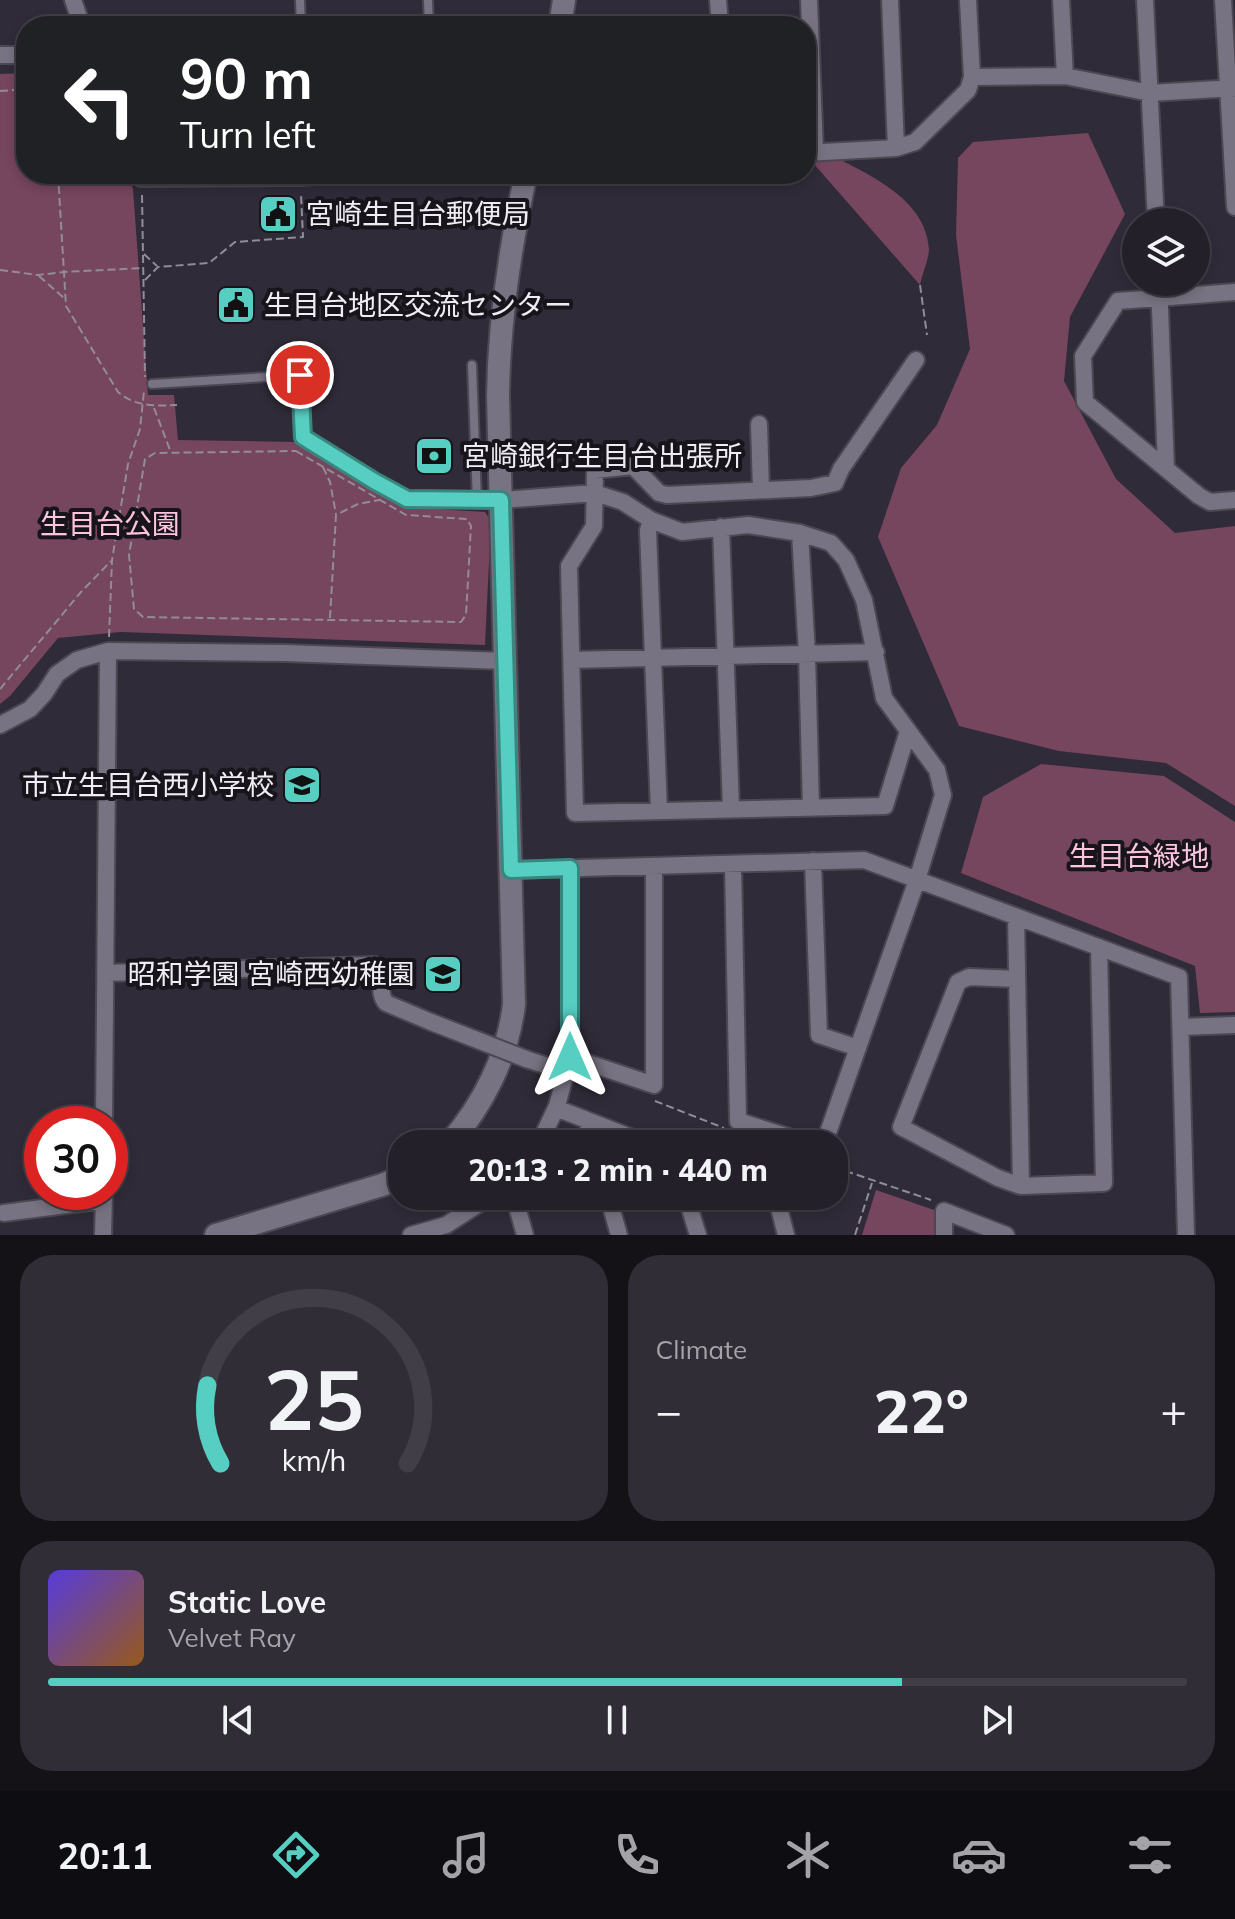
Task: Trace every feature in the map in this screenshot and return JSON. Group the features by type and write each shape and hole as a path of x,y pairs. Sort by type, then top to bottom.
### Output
{"street":[{"path":"890,0 896,148"},
{"path":"816,153 896,148 915,142 968,90 972,77 968,0"},
{"path":"1061,0 1065,76"},
{"path":"1145,0 1155,208"},
{"path":"1223,0 1232,88 1235,207"},
{"path":"972,77 1065,76 1150,93 1232,88"},
{"path":"461,1130 486,1092 506,1048 511,1026 514,974 504,661 499,354 513,235 524,184"},
{"path":"1210,291 1235,292"},
{"path":"1137,296 1118,301 1083,356 1085,402 1199,496 1210,502 1235,500"},
{"path":"1160,296 1166,468"},
{"path":"908,731 885,806 575,813 569,566 594,526 595,470 633,466 659,493 667,495 811,488 835,483 841,469 916,360"},
{"path":"759,424 761,489"},
{"path":"501,500 595,493 623,502 651,520 682,532 748,525 800,533 831,543 846,560 864,600 884,698 937,770 943,795 917,880 829,1130"},
{"path":"651,520 648,530 659,811"},
{"path":"721,527 731,809"},
{"path":"800,533 811,808"},
{"path":"0,725 30,709 57,674 77,660 108,648 504,661"},
{"path":"104,1106 108,648"},
{"path":"572,660 876,652"},
{"path":"511,870 864,860 1179,977 1186,1235"},
{"path":"813,861 819,1035 858,1048"},
{"path":"733,864 738,1121 767,1130"},
{"path":"105,973 374,965 381,974 382,999 386,1003 526,1059 568,1064 654,1085 654,866"},
{"path":"546,1130 556,1108 568,1064 570,868"},
{"path":"1016,917 1021,1186"},
{"path":"1017,979 969,977 958,982 901,1127 998,1178 1021,1186 1104,1183 1099,947"},
{"path":"1181,1027 1235,1025"},
{"path":"556,1108 611,1130"},
{"path":"587,1121 589,1130"},
{"path":"225,1234 388,1183"},
{"path":"4,1213 24,1210"},
{"path":"103,1235 104,1210"},
{"path":"411,1235 448,1230 473,1210"},
{"path":"518,1210 525,1235"},
{"path":"612,1210 619,1235"},
{"path":"690,1210 698,1235"},
{"path":"780,1210 786,1235"},
{"path":"944,1235 944,1211 1006,1235"}],"lane":[{"path":"472,365 477,501"},
{"path":"152,384 300,375 303,437 407,499 501,500"}],"path":[{"path":"59,184 66,306 118,392 142,405 177,405"},
{"path":"108,648 112,560 128,464 140,429 145,383 140,184"},
{"path":"144,280 158,267 209,263 235,242 303,237 304,184"},
{"path":"144,254 158,267"},
{"path":"0,270 38,275 144,268"},
{"path":"38,275 65,299"},
{"path":"920,285 927,335"},
{"path":"153,406 171,452"},
{"path":"296,451 323,467 406,515 467,519 471,526 466,615 461,622 143,617 134,609 129,555 145,459 155,453 171,452 296,451"},
{"path":"323,467 333,493 336,515 330,620"},
{"path":"336,515 358,504 379,500"},
{"path":"0,689 81,592 112,560"},
{"path":"652,1100 724,1128"},
{"path":"848,1172 931,1200 944,1211"},
{"path":"855,1235 872,1181"}],"green space":[{"name":"生目台公園","path":"16,73 16,184 131,184 148,395 174,395 178,440 296,442 405,507 485,512 491,521 485,645 121,632 58,638 0,704 0,74"},
{"path":"1088,133 1122,208 1122,220 1070,317 1064,381 1116,479 1175,533 1235,526 1235,806 1166,763 1059,751 959,726 878,537 901,468 937,425 970,349 956,235 958,158 973,142"},
{"path":"825,152 875,178 905,201 917,215 929,249 920,285 816,166 816,153"},
{"name":"生目台緑地","path":"1041,764 1164,776 1235,822 1235,1012 1200,1013 1195,966 961,873 983,797"},
{"path":"876,1190 937,1211 937,1235 862,1235"}],"place":[{"name":"宮崎生目台郵便局","path":"278,214"},
{"name":"生目台地区交流センター","path":"236,305"},
{"name":"宮崎銀行生目台出張所","path":"434,456"},
{"name":"市立生目台西小学校","path":"302,785"},
{"name":"昭和学園 宮崎西幼稚園","path":"443,974"}],"route":[{"path":"300,375 303,437 407,499 501,500 511,870 570,868 570,1057"}]}
